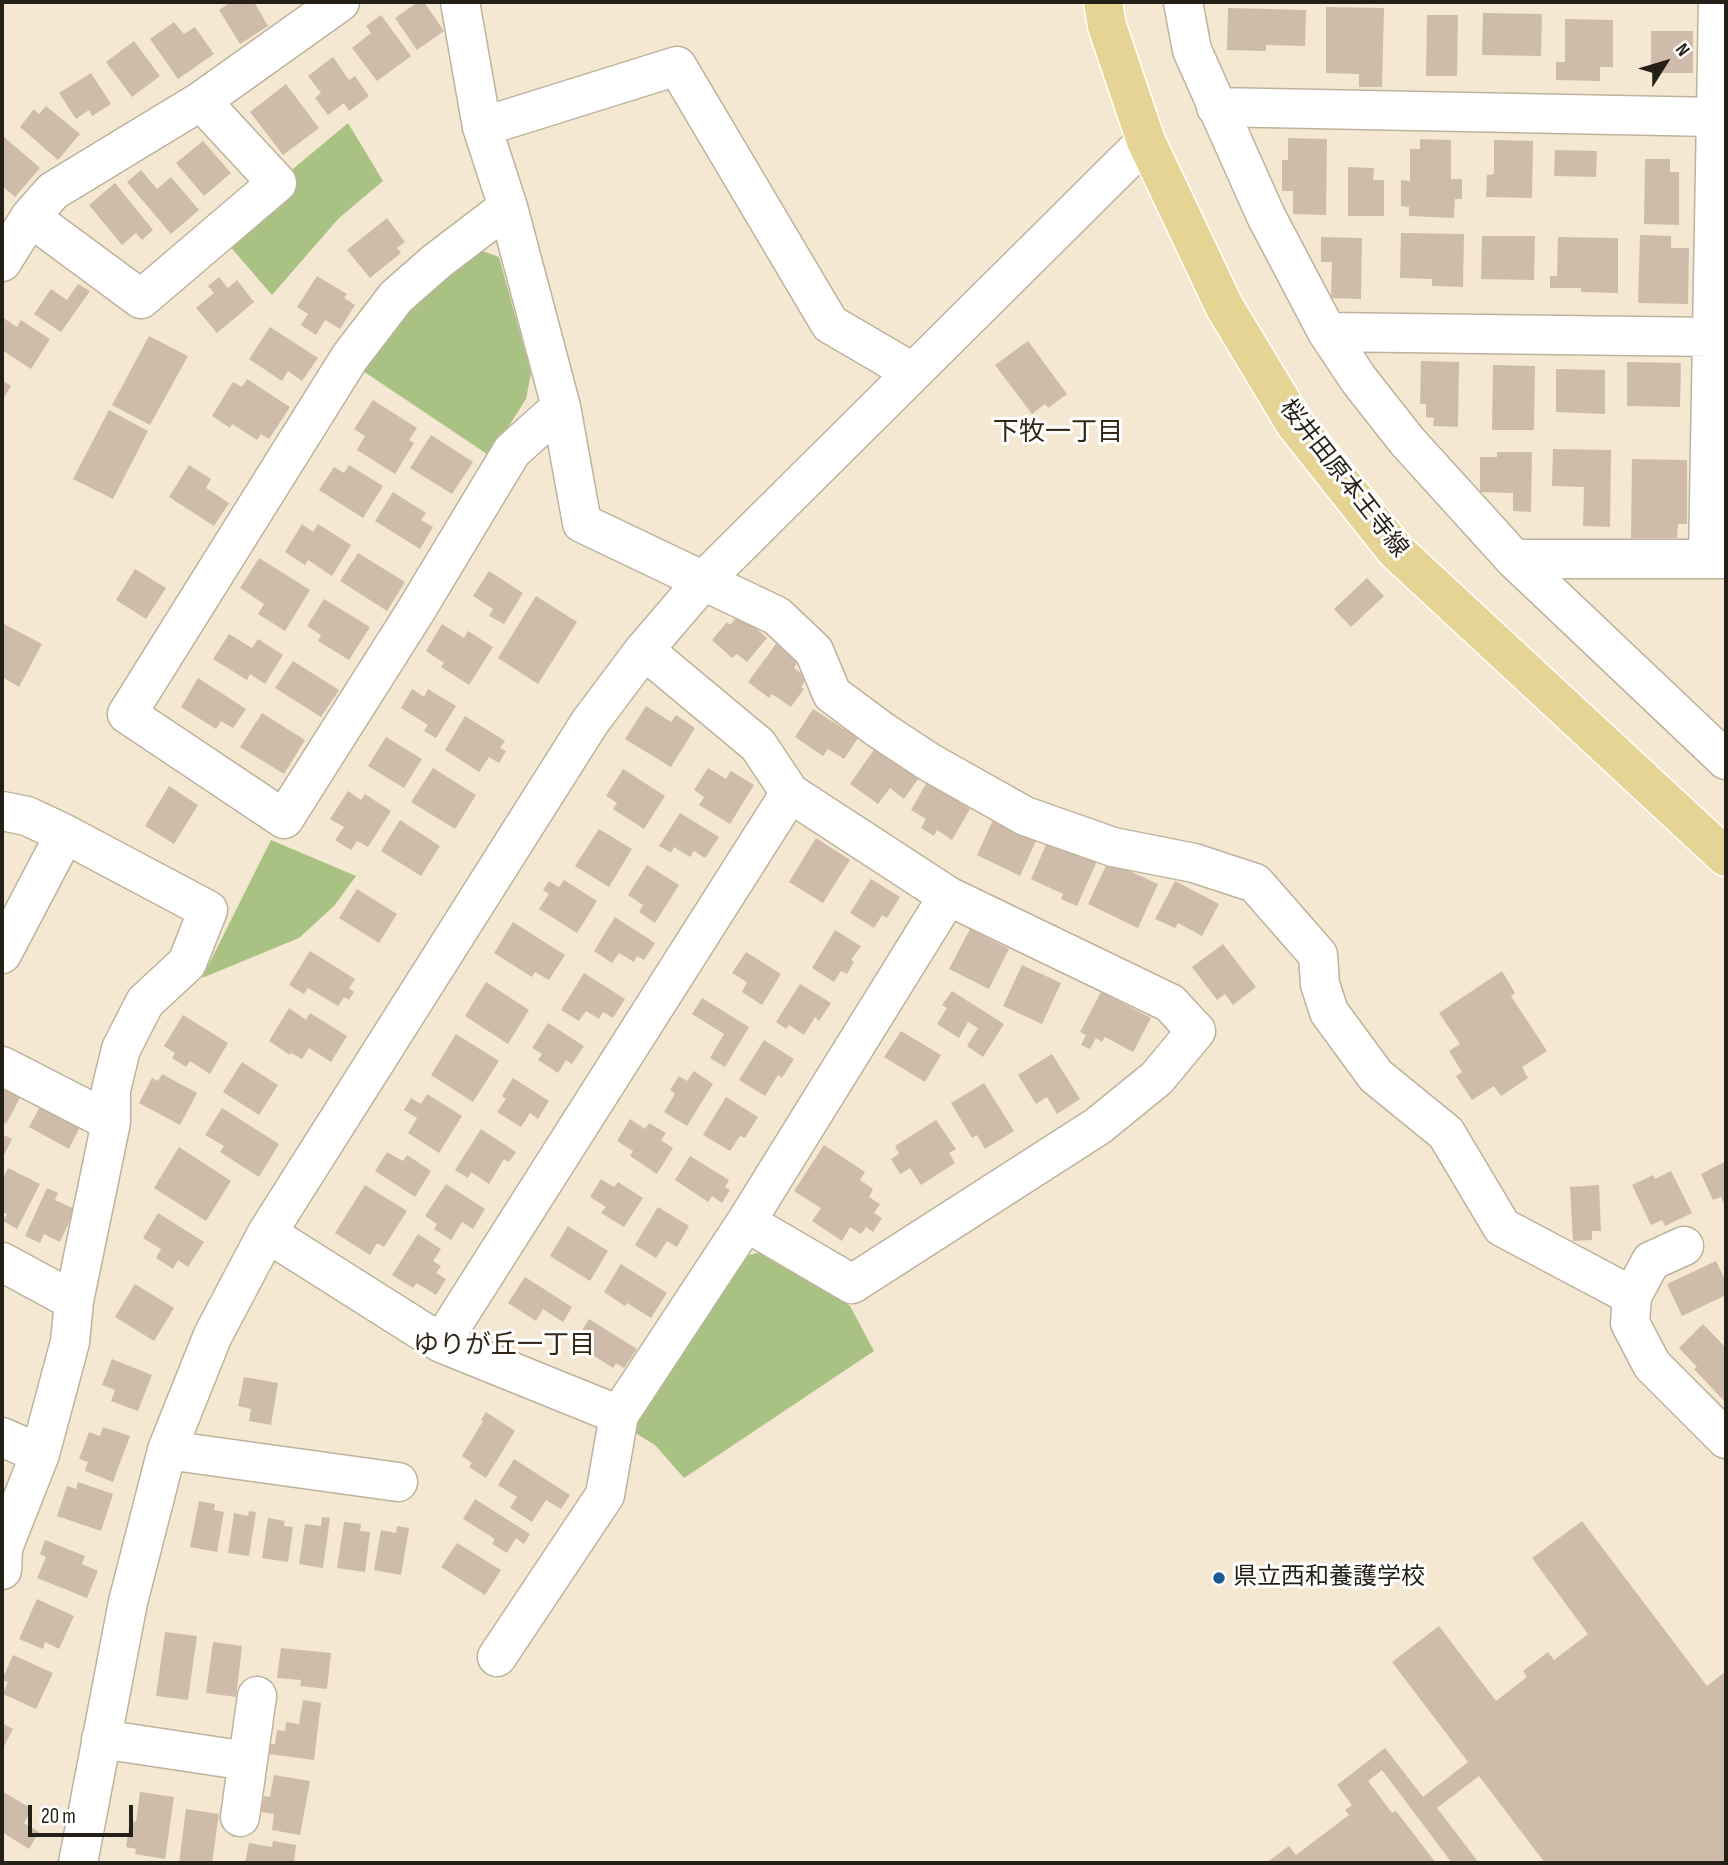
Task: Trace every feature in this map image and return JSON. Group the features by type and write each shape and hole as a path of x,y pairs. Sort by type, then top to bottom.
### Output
{"main road":[{"name":"桜井田原本王寺線","path":"1104,2 1107,26 1146,141 1224,306 1295,424 1395,550 1726,857"}],"street":[{"path":"2,262 30,218 53,191 201,101 341,2"},
{"path":"460,2 482,127 508,207 561,407 582,523 776,616 814,651 832,694 929,762 1025,816 1113,847 1194,863 1255,883 1318,955 1320,984 1329,1012 1376,1076 1446,1133 1502,1227 1632,1296"},
{"path":"1183,2 1192,50 1266,216 1327,332 1359,380 1407,441 1514,559 1726,760"},
{"path":"1514,559 1717,558 1712,337 1718,2"},
{"path":"482,127 677,66 830,324 912,372"},
{"path":"30,218 141,299 277,183 201,101"},
{"path":"1216,107 1714,117"},
{"path":"78,1863 128,1602 167,1450 213,1335 267,1233 590,722 644,650 704,580 1146,141"},
{"path":"508,207 437,261 396,297 350,357 127,714 284,820 512,452 561,407"},
{"path":"1327,332 1712,337"},
{"path":"644,650 758,745 790,793 948,896 1170,1003 1196,1031 1157,1078 1098,1126 852,1284 746,1222"},
{"path":"442,1343 790,793"},
{"path":"2,811 27,816 65,834 208,910 187,963 145,1002 121,1049 111,1090 111,1122 74,1301 70,1342 40,1454 3,1548 2,1570"},
{"path":"2,954 65,834"},
{"path":"497,1657 606,1495 619,1415 746,1222 948,896"},
{"path":"2,1066 111,1122"},
{"path":"267,1233 442,1343 619,1415"},
{"path":"1684,1246 1651,1261 1632,1296 1630,1323 1652,1365 1726,1439"},
{"path":"2,1262 74,1301"},
{"path":"2,1437 40,1454"},
{"path":"167,1450 398,1482"},
{"path":"240,1817 257,1696"},
{"path":"102,1739 247,1761"}],"green space":[{"path":"348,123 383,181 339,218 272,295 228,244 296,184 287,174"},
{"path":"477,249 499,257 531,373 526,399 490,456 360,369 408,308"},
{"path":"271,840 356,876 334,906 299,938 202,978"},
{"path":"765,1251 850,1306 874,1351 684,1478 655,1445 632,1431 742,1257"}],"building":[{"path":"231,2 254,2 268,26 240,44 219,10"},
{"path":"418,2 424,2 444,31 417,50 395,18"},
{"path":"1326,7 1384,8 1382,87 1359,87 1359,74 1326,73"},
{"path":"1228,8 1306,10 1305,46 1266,45 1266,51 1227,50"},
{"path":"1483,13 1542,14 1541,56 1482,55"},
{"path":"381,15 411,56 377,81 352,48 371,33 366,26"},
{"path":"1427,15 1458,15 1457,76 1426,76"},
{"path":"1565,19 1613,20 1613,67 1600,67 1600,81 1556,80 1556,62 1565,62"},
{"path":"174,22 184,34 195,27 214,54 178,79 150,39"},
{"path":"1651,31 1693,31 1693,73 1651,73"},
{"path":"134,41 160,76 132,97 106,62"},
{"path":"333,57 349,80 355,76 369,96 349,111 344,103 328,115 315,98 321,93 308,76"},
{"path":"91,73 111,104 92,116 89,110 76,119 59,93"},
{"path":"286,84 319,128 283,155 250,112"},
{"path":"46,106 80,134 58,160 20,127 34,109 39,114"},
{"path":"3,136 40,168 15,197 2,186"},
{"path":"1288,138 1327,139 1326,215 1293,214 1293,191 1282,191 1282,160 1288,160"},
{"path":"1420,139 1451,140 1451,179 1462,179 1462,199 1455,199 1454,218 1409,216 1409,207 1401,206 1401,180 1410,181 1410,149 1420,149"},
{"path":"1494,140 1533,141 1532,198 1486,197 1487,175 1494,174"},
{"path":"203,141 231,173 204,196 176,163"},
{"path":"1555,150 1597,151 1596,177 1554,176"},
{"path":"1645,159 1670,159 1670,172 1679,172 1679,225 1644,224"},
{"path":"1348,167 1374,168 1373,180 1384,180 1384,216 1348,216"},
{"path":"141,170 157,189 171,177 199,210 171,234 127,182"},
{"path":"115,183 153,230 142,240 136,233 122,245 89,205"},
{"path":"387,218 405,242 397,248 401,253 370,278 347,250"},
{"path":"1401,233 1464,234 1463,287 1432,286 1432,279 1400,278"},
{"path":"1640,235 1671,236 1671,248 1689,248 1688,304 1638,303"},
{"path":"1482,236 1535,236 1534,280 1481,279"},
{"path":"1321,237 1362,238 1361,299 1331,298 1332,262 1321,262"},
{"path":"1558,237 1618,238 1618,293 1581,292 1581,288 1550,288 1550,276 1557,276"},
{"path":"317,276 347,294 344,298 355,305 340,329 325,320 316,335 301,325 308,314 297,307"},
{"path":"219,277 228,288 237,280 254,302 217,333 196,308 214,293 208,286"},
{"path":"78,284 90,291 61,332 34,314 51,289 67,300"},
{"path":"2,317 17,327 21,320 50,339 31,369 2,350"},
{"path":"270,327 318,358 302,381 288,371 282,381 249,359"},
{"path":"149,336 188,356 150,425 112,405"},
{"path":"1028,341 1067,394 1048,408 1045,404 1032,414 995,365"},
{"path":"1421,361 1459,362 1458,427 1433,426 1434,418 1426,417 1426,404 1420,404"},
{"path":"1627,362 1681,363 1680,407 1627,406"},
{"path":"1493,365 1535,366 1534,430 1492,430"},
{"path":"1556,369 1605,370 1605,414 1556,412"},
{"path":"247,379 290,407 269,439 261,434 257,440 232,424 230,428 212,416 233,382 242,387"},
{"path":"2,380 11,386 2,401"},
{"path":"373,400 417,428 409,440 414,443 395,474 357,450 365,436 354,429"},
{"path":"109,410 148,431 113,499 73,479"},
{"path":"431,435 473,462 452,494 410,468"},
{"path":"1553,449 1611,450 1610,527 1583,526 1584,487 1552,486"},
{"path":"1497,452 1532,452 1531,512 1513,511 1513,493 1480,492 1480,457 1497,457"},
{"path":"1632,459 1687,460 1687,524 1678,524 1677,538 1631,538"},
{"path":"189,465 211,479 206,488 229,503 214,526 169,497"},
{"path":"349,465 383,486 363,518 319,490 334,467 344,473"},
{"path":"393,492 426,513 421,520 433,527 420,549 375,521"},
{"path":"302,524 313,532 318,524 351,545 332,576 308,560 305,565 285,552"},
{"path":"358,553 405,582 387,611 340,581"},
{"path":"259,558 310,590 285,631 258,614 264,604 240,588"},
{"path":"135,569 166,588 146,619 116,600"},
{"path":"489,571 523,593 504,624 489,616 493,609 473,596"},
{"path":"1367,578 1384,596 1351,627 1334,609"},
{"path":"536,596 577,622 538,684 498,658"},
{"path":"324,599 370,627 349,660 318,641 321,635 307,626"},
{"path":"739,614 767,638 747,662 737,654 732,658 712,640 727,622 730,625"},
{"path":"2,623 42,644 19,687 2,677"},
{"path":"442,624 464,638 468,631 493,647 469,685 441,667 444,663 426,651"},
{"path":"229,634 252,648 258,639 283,655 265,684 250,674 247,680 213,659"},
{"path":"776,644 798,661 794,668 807,678 801,687 804,689 791,707 772,694 769,698 748,682"},
{"path":"293,661 339,690 321,717 275,688"},
{"path":"198,678 246,709 233,728 221,721 216,729 181,707"},
{"path":"412,689 424,697 428,689 456,706 436,738 424,731 428,725 401,708"},
{"path":"646,706 671,722 676,715 695,728 671,767 625,739"},
{"path":"813,709 858,738 844,759 828,749 823,756 795,737"},
{"path":"262,713 305,740 284,774 240,747"},
{"path":"465,716 505,741 500,748 506,751 499,763 489,757 479,772 445,750"},
{"path":"386,737 422,759 404,788 368,766"},
{"path":"875,748 918,779 904,799 890,788 878,804 850,784"},
{"path":"433,768 476,795 455,829 411,802"},
{"path":"708,768 726,779 731,771 754,785 730,824 699,805 704,797 694,790"},
{"path":"623,769 665,796 644,829 613,809 617,803 606,796"},
{"path":"927,782 970,809 952,840 937,830 934,836 921,828 926,819 911,810"},
{"path":"169,786 198,805 174,844 145,826"},
{"path":"348,791 361,800 365,794 391,811 368,847 357,841 351,850 335,840 344,827 330,819"},
{"path":"680,813 719,837 705,858 694,851 690,857 674,847 671,853 659,846"},
{"path":"400,820 440,846 421,876 381,851"},
{"path":"993,820 1036,841 1020,876 977,855"},
{"path":"599,829 632,849 609,887 575,866"},
{"path":"816,838 850,860 823,903 789,882"},
{"path":"1048,840 1097,861 1077,906 1061,899 1063,894 1031,879"},
{"path":"1108,861 1158,884 1138,928 1088,904"},
{"path":"647,865 679,885 655,923 639,912 643,905 628,895"},
{"path":"871,879 900,897 887,918 882,915 874,928 850,913"},
{"path":"564,880 597,901 577,933 539,909 549,894 543,890 549,881 559,887"},
{"path":"1175,881 1219,904 1202,936 1178,923 1175,928 1155,919"},
{"path":"357,889 397,914 379,943 339,918"},
{"path":"615,917 655,943 644,960 637,956 634,962 619,953 612,963 594,951"},
{"path":"513,922 565,955 549,980 535,972 532,977 494,953"},
{"path":"970,929 1009,949 989,989 949,969"},
{"path":"835,930 861,946 851,960 854,962 847,974 841,971 834,982 812,968"},
{"path":"1223,944 1256,987 1233,1005 1225,994 1217,1000 1192,967"},
{"path":"310,951 355,979 349,988 354,992 349,1000 344,997 338,1006 308,988 304,994 289,985"},
{"path":"746,952 781,974 762,1005 742,992 747,982 732,973"},
{"path":"1022,965 1061,983 1042,1024 1003,1006"},
{"path":"1502,971 1515,993 1511,996 1547,1051 1522,1067 1528,1078 1501,1096 1494,1086 1472,1100 1456,1076 1462,1072 1449,1051 1460,1044 1439,1013"},
{"path":"584,973 625,999 613,1018 603,1012 599,1019 586,1011 579,1021 561,1010"},
{"path":"486,982 529,1010 508,1044 465,1016"},
{"path":"800,984 831,1003 819,1021 815,1017 804,1035 789,1025 786,1029 776,1022"},
{"path":"952,991 1004,1024 983,1057 967,1046 978,1028 968,1022 959,1038 937,1024 947,1008 942,1005"},
{"path":"1101,992 1151,1018 1133,1052 1105,1037 1102,1042 1096,1038 1090,1049 1081,1045 1086,1035 1080,1032"},
{"path":"702,998 749,1027 725,1067 710,1058 724,1034 692,1014"},
{"path":"289,1008 306,1020 310,1013 347,1036 331,1062 309,1048 302,1059 291,1053 290,1055 269,1041"},
{"path":"183,1015 228,1043 210,1074 190,1061 186,1067 172,1058 175,1053 164,1046"},
{"path":"548,1023 584,1046 572,1064 566,1060 558,1073 538,1060 542,1054 532,1048"},
{"path":"901,1031 941,1055 925,1082 884,1057"},
{"path":"456,1034 499,1061 473,1102 431,1075"},
{"path":"764,1040 794,1059 782,1078 778,1075 765,1096 739,1080"},
{"path":"1052,1054 1080,1099 1057,1114 1047,1097 1036,1104 1018,1075"},
{"path":"242,1062 278,1085 259,1115 223,1092"},
{"path":"694,1071 713,1084 687,1126 664,1112 675,1094 670,1090 679,1076 687,1081"},
{"path":"162,1074 197,1093 180,1125 139,1103 152,1078 158,1081"},
{"path":"513,1078 549,1101 538,1119 530,1113 521,1127 497,1112 506,1099 502,1096"},
{"path":"984,1083 1014,1131 985,1149 977,1135 972,1138 951,1103"},
{"path":"2,1086 21,1096 6,1124 2,1121"},
{"path":"427,1094 462,1116 439,1153 408,1133 417,1118 404,1110 411,1098 421,1104"},
{"path":"726,1097 758,1117 745,1138 740,1136 730,1151 703,1135"},
{"path":"41,1105 80,1127 69,1149 29,1127"},
{"path":"222,1108 279,1144 259,1177 220,1152 224,1146 205,1135"},
{"path":"630,1119 645,1129 649,1123 666,1133 661,1140 673,1148 657,1174 630,1156 633,1151 617,1141"},
{"path":"936,1120 956,1149 949,1153 955,1163 921,1185 910,1168 900,1174 891,1159 899,1154 895,1146"},
{"path":"481,1129 516,1152 509,1162 504,1159 489,1184 471,1172 468,1178 455,1170"},
{"path":"2,1134 12,1139 2,1159"},
{"path":"824,1145 865,1172 860,1180 873,1189 869,1197 880,1204 874,1213 882,1218 873,1232 866,1227 861,1234 850,1227 842,1241 812,1221 821,1208 794,1191"},
{"path":"179,1147 231,1181 206,1221 154,1188"},
{"path":"387,1152 403,1161 407,1155 431,1171 415,1197 375,1171"},
{"path":"690,1156 729,1180 725,1187 730,1190 722,1203 712,1196 708,1202 675,1180"},
{"path":"1726,1161 1726,1209 1721,1197 1713,1200 1701,1174"},
{"path":"8,1168 40,1184 17,1229 3,1221 7,1214 2,1212 2,1180"},
{"path":"1671,1171 1692,1213 1665,1226 1662,1220 1651,1225 1632,1185 1653,1175 1655,1179"},
{"path":"601,1179 614,1187 618,1182 643,1198 624,1227 601,1213 606,1207 590,1197"},
{"path":"446,1184 485,1209 473,1229 462,1222 451,1240 434,1229 437,1224 425,1216"},
{"path":"365,1185 407,1211 384,1247 377,1243 370,1255 335,1233"},
{"path":"1599,1185 1601,1231 1592,1231 1592,1240 1573,1241 1570,1187"},
{"path":"47,1188 58,1193 55,1200 75,1209 60,1242 44,1234 40,1243 25,1236"},
{"path":"658,1207 689,1226 677,1247 667,1241 656,1258 635,1245"},
{"path":"158,1213 204,1242 188,1267 178,1260 173,1269 156,1258 161,1249 143,1238"},
{"path":"568,1226 608,1251 590,1281 550,1256"},
{"path":"418,1234 441,1249 433,1261 441,1266 436,1273 446,1279 436,1295 417,1283 413,1288 392,1275"},
{"path":"1716,1261 1726,1282 1726,1295 1682,1316 1667,1284"},
{"path":"621,1264 667,1293 651,1318 604,1292"},
{"path":"525,1277 572,1307 563,1322 543,1309 536,1321 508,1303"},
{"path":"135,1284 174,1308 154,1341 115,1317"},
{"path":"589,1319 637,1349 624,1368 616,1363 613,1368 574,1343"},
{"path":"1703,1324 1726,1348 1726,1403 1694,1369 1697,1367 1679,1348"},
{"path":"112,1359 152,1375 138,1411 111,1401 115,1390 102,1385"},
{"path":"244,1377 278,1383 271,1425 249,1421 251,1409 238,1406"},
{"path":"486,1412 515,1431 486,1478 469,1467 472,1463 462,1456"},
{"path":"103,1427 130,1436 113,1482 85,1471 88,1462 79,1459 89,1432 100,1436"},
{"path":"514,1459 570,1495 561,1509 546,1500 532,1522 510,1508 517,1497 498,1485"},
{"path":"78,1482 113,1494 101,1531 57,1516 67,1486 76,1489"},
{"path":"475,1499 530,1534 524,1544 516,1538 507,1553 492,1544 495,1539 463,1519"},
{"path":"199,1501 215,1504 214,1510 224,1512 217,1552 190,1547"},
{"path":"249,1511 256,1512 249,1556 228,1553 234,1513 248,1516"},
{"path":"322,1517 330,1518 323,1568 299,1564 305,1524 321,1526"},
{"path":"268,1518 285,1521 284,1526 293,1527 288,1562 262,1558"},
{"path":"1582,1521 1707,1686 1726,1671 1726,1863 1545,1863 1479,1776 1437,1808 1479,1863 1452,1863 1382,1770 1368,1781 1392,1813 1396,1811 1436,1863 1266,1863 1289,1846 1296,1855 1349,1815 1345,1810 1352,1805 1337,1785 1385,1748 1423,1797 1468,1762 1392,1662 1439,1626 1496,1701 1527,1677 1523,1671 1548,1652 1554,1660 1588,1634 1532,1558"},
{"path":"344,1522 361,1524 360,1531 370,1532 365,1572 337,1568"},
{"path":"397,1526 409,1528 401,1575 374,1570 381,1530 396,1533"},
{"path":"45,1540 85,1556 82,1564 98,1571 87,1598 37,1578 46,1557 40,1554"},
{"path":"457,1543 501,1570 485,1595 441,1567"},
{"path":"37,1599 74,1616 59,1649 45,1642 43,1649 19,1639"},
{"path":"165,1632 197,1636 188,1700 156,1696"},
{"path":"213,1642 242,1646 236,1697 206,1693"},
{"path":"281,1648 331,1653 327,1689 300,1686 301,1680 277,1678"},
{"path":"13,1655 53,1673 36,1709 3,1694 8,1682 2,1680"},
{"path":"303,1700 321,1703 314,1760 269,1754 270,1744 275,1744 277,1730 285,1731 286,1722 299,1724"},
{"path":"2,1723 13,1729 2,1750"},
{"path":"274,1775 310,1781 300,1835 272,1830 274,1814 261,1812 264,1796 270,1797"},
{"path":"2,1791 32,1809 24,1823 39,1832 29,1849 2,1832"},
{"path":"140,1792 174,1797 165,1859 135,1854 136,1849 126,1847 130,1821 136,1822"},
{"path":"186,1809 219,1814 212,1863 179,1863"},
{"path":"273,1841 296,1845 294,1863 245,1863 249,1843 272,1847"}],"place":[{"name":"県立西和養護学校","path":"1219,1578"}],"district":[{"name":"下牧一丁目","path":"1058,433"},
{"name":"ゆりが丘一丁目","path":"504,1346"}]}
